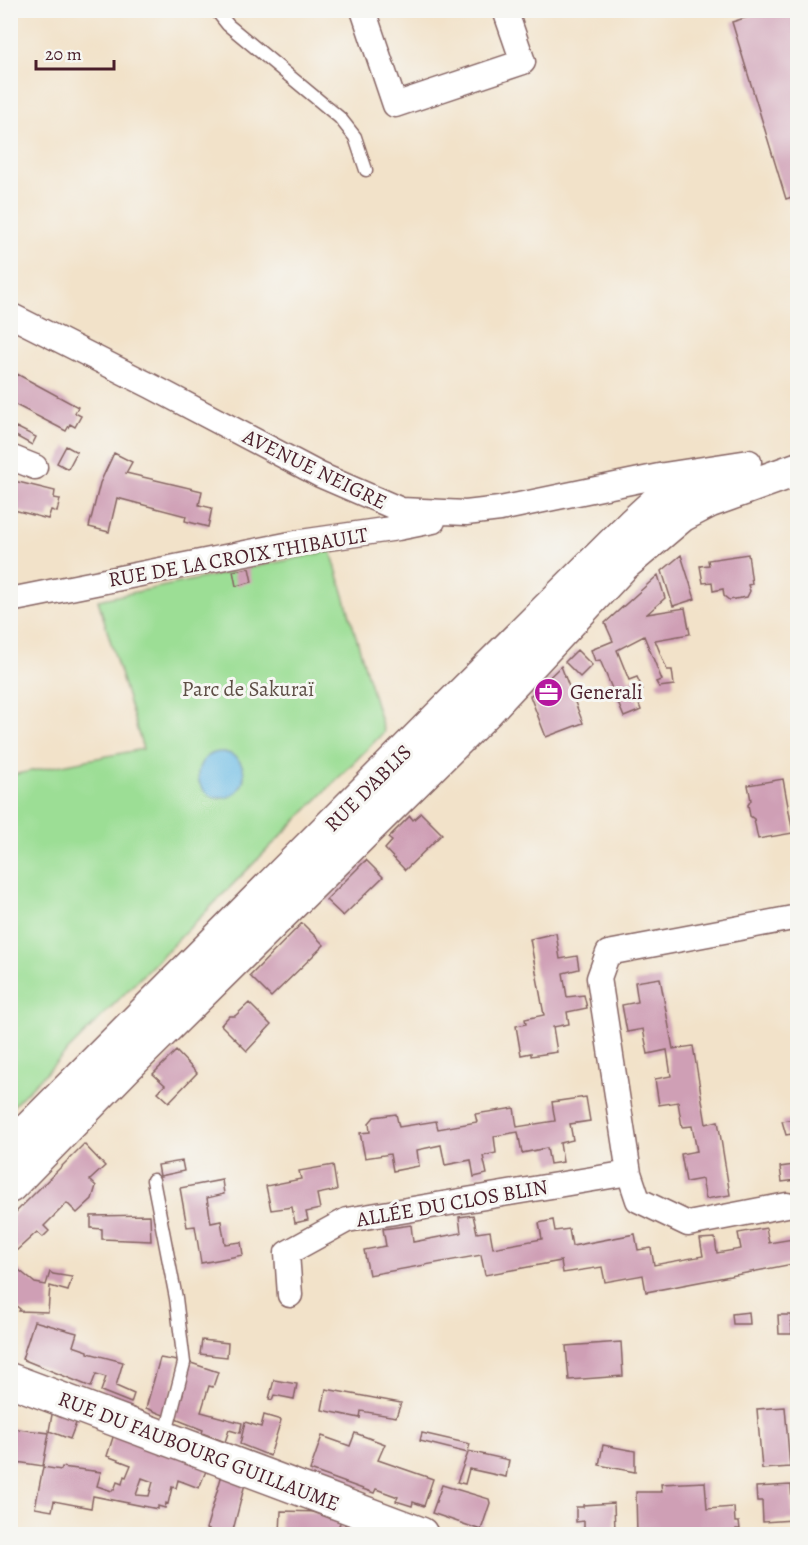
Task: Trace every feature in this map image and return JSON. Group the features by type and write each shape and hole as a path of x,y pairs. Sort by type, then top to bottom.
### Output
{"main road":[{"name":"RUE D'ABLIS","path":"10,1148 555,602 669,509 709,501 745,475 796,465"},
{"name":"RUE D'ABLIS","path":"10,1186 126,1067 486,712 623,565 669,509"},
{"name":"RUE DU FAUBOURG GUILLAUME","path":"10,1380 421,1534"}],"street":[{"path":"363,10 395,105 523,62 505,10"},
{"name":"AVENUE NEIGRE","path":"10,315 320,475 401,510 466,513 664,475 745,475"},
{"path":"10,457 35,467"},
{"path":"617,485 669,509"},
{"name":"RUE DE LA CROIX THIBAULT","path":"10,600 300,542 398,528 466,513"},
{"path":"787,1205 688,1224 638,1200 629,1173 599,978 608,953 798,917"},
{"name":"ALLÉE DU CLOS BLIN","path":"290,1294 287,1253 347,1220 629,1173"}],"lane":[{"path":"216,10 228,25 339,118 355,137 366,170"},
{"path":"153,1180 176,1298 184,1363 165,1439"}],"green space":[{"name":"Parc de Sakuraï","path":"331,551 384,732 11,1108 11,775 143,749 98,600"}],"water":[{"path":"221,752 237,759 244,775 237,791 221,798 205,791 198,775 205,759"}],"building":[{"path":"770,10 798,10 798,195 786,199 732,22"},
{"path":"17,374 78,407 75,413 81,416 75,427 70,424 66,431 10,402 10,380 13,381"},
{"path":"16,427 36,437 32,445 12,434"},
{"path":"66,446 77,452 68,469 57,463"},
{"path":"114,453 132,462 126,473 202,491 199,505 212,508 208,527 185,521 186,516 117,498 109,532 89,527 100,483"},
{"path":"10,480 55,491 54,498 60,499 57,512 51,510 48,519 10,509"},
{"path":"748,554 752,584 748,585 750,591 747,597 729,600 724,596 723,589 713,591 712,582 703,583 700,566 709,565 708,560"},
{"path":"681,555 695,599 673,606 662,571"},
{"path":"249,568 252,582 236,586 233,571"},
{"path":"658,575 665,598 647,614 685,608 690,634 655,640 667,670 672,670 674,685 659,687 656,682 662,680 644,636 617,650 629,680 637,677 643,690 634,691 641,710 624,717 600,660 595,661 591,650 613,641 605,623"},
{"path":"577,650 592,665 580,677 565,662"},
{"path":"561,666 583,723 546,737 530,696"},
{"path":"783,779 793,833 758,839 754,819 750,816 748,805 751,800 748,785"},
{"path":"421,813 442,834 405,870 385,849 392,841 388,838 410,816 413,820"},
{"path":"366,860 383,877 343,916 326,900"},
{"path":"302,923 324,945 271,997 250,976"},
{"path":"556,933 560,959 577,956 579,969 563,973 567,997 584,995 587,1008 567,1012 569,1024 553,1027 557,1052 531,1056 531,1053 521,1055 516,1026 526,1024 525,1019 544,1015 530,939"},
{"path":"660,978 673,1049 693,1046 706,1124 718,1121 730,1195 706,1199 702,1179 686,1182 681,1154 697,1151 692,1126 682,1127 678,1102 659,1105 655,1079 671,1076 667,1050 648,1054 643,1029 627,1032 622,1005 638,1002 635,982"},
{"path":"249,1003 271,1025 247,1051 221,1025 229,1016 235,1016"},
{"path":"176,1051 197,1073 169,1102 158,1092 165,1085 153,1074"},
{"path":"586,1097 590,1121 570,1124 573,1140 560,1143 563,1162 550,1164 547,1148 522,1153 518,1132 494,1136 496,1153 483,1156 487,1174 474,1177 471,1160 445,1165 441,1145 417,1150 419,1166 393,1171 390,1154 365,1158 360,1133 370,1132 369,1123 374,1117 396,1114 399,1127 436,1121 438,1129 477,1122 475,1114 514,1108 517,1127 555,1121 552,1102"},
{"path":"798,1118 798,1133 786,1135 782,1121"},
{"path":"84,1144 105,1166 90,1180 96,1186 92,1199 77,1213 67,1203 44,1226 49,1231 43,1237 37,1232 16,1251 10,1246 10,1218"},
{"path":"182,1161 184,1171 160,1176 158,1165"},
{"path":"333,1165 337,1190 317,1194 320,1209 306,1212 308,1220 295,1223 292,1207 271,1210 266,1186 301,1179 299,1171"},
{"path":"794,1165 796,1180 782,1182 780,1167"},
{"path":"222,1180 224,1194 207,1198 211,1223 221,1221 225,1244 241,1242 243,1255 201,1263 195,1226 187,1227 180,1188"},
{"path":"150,1215 151,1241 102,1239 102,1229 91,1228 91,1216"},
{"path":"473,1215 477,1233 490,1231 493,1248 542,1239 539,1223 553,1220 555,1231 569,1229 572,1246 635,1234 638,1250 651,1248 654,1265 703,1256 700,1239 715,1238 717,1253 741,1249 738,1233 766,1228 769,1243 793,1239 798,1263 646,1292 643,1275 605,1282 602,1267 563,1273 561,1261 485,1275 481,1255 369,1275 364,1250 386,1246 383,1229 411,1225 413,1242 461,1233 459,1217"},
{"path":"14,1266 35,1283 46,1285 50,1272 72,1277 68,1291 50,1286 48,1312 19,1311 20,1309 10,1301 10,1271"},
{"path":"749,1312 750,1324 733,1324 732,1314"},
{"path":"778,1315 791,1315 792,1334 779,1334"},
{"path":"34,1321 77,1333 73,1346 88,1351 88,1353 123,1362 116,1386 134,1394 131,1403 101,1391 106,1377 96,1374 91,1387 22,1359"},
{"path":"202,1340 228,1343 227,1357 200,1354"},
{"path":"621,1342 623,1376 569,1380 566,1346"},
{"path":"160,1358 178,1361 166,1416 146,1408"},
{"path":"191,1363 218,1372 213,1387 209,1386 201,1412 242,1423 240,1433 229,1430 225,1442 173,1418"},
{"path":"274,1380 297,1384 294,1399 274,1395 272,1400 269,1399"},
{"path":"326,1389 401,1403 396,1417 361,1411 360,1418 322,1410"},
{"path":"785,1407 790,1467 762,1469 757,1409"},
{"path":"53,1409 78,1418 70,1439 49,1431"},
{"path":"264,1415 281,1420 270,1456 240,1444 245,1422 261,1427"},
{"path":"10,1428 49,1433 43,1466 10,1461"},
{"path":"115,1431 208,1466 199,1488 178,1480 176,1488 172,1487 165,1508 158,1506 158,1509 93,1496 91,1508 54,1501 52,1511 35,1508 43,1467 101,1472 97,1486 114,1490 117,1482 122,1484 131,1465 107,1456","holes":["142,1478 153,1482 149,1496 136,1495"]},
{"path":"355,1433 385,1444 378,1460 433,1479 424,1506 413,1502 412,1506 396,1501 398,1497 376,1489 374,1493 310,1470 322,1436 350,1446"},
{"path":"422,1433 470,1444 468,1451 509,1460 506,1477 469,1469 465,1484 457,1482 468,1453 420,1441"},
{"path":"603,1445 635,1451 635,1472 599,1465"},
{"path":"223,1471 246,1480 232,1534 215,1534 216,1532 206,1529"},
{"path":"705,1482 707,1509 734,1507 735,1522 739,1522 740,1529 736,1529 737,1534 637,1534 636,1492 662,1492 661,1484"},
{"path":"442,1485 489,1499 490,1503 481,1530 432,1513"},
{"path":"791,1485 793,1520 763,1522 762,1501 757,1501 756,1487"},
{"path":"614,1503 615,1531 584,1532 584,1521 576,1522 576,1507"},
{"path":"281,1511 321,1512 343,1517 339,1525 344,1528 346,1523 360,1528 358,1534 280,1534"}],"place":[{"name":"Generali","path":"549,692"}]}
